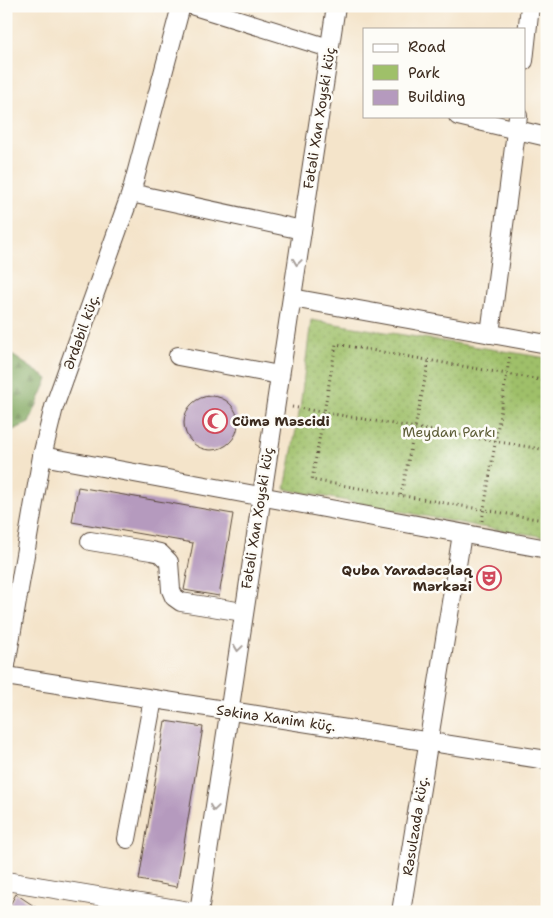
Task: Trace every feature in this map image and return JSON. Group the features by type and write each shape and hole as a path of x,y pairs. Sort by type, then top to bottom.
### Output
{"street":[{"name":"Ərdəbil küç.","path":"6,665 42,456 54,407 131,193 181,6"},
{"path":"194,6 329,48"},
{"name":"Fətəli Xan Xoyski küç","path":"199,912 274,404 336,6"},
{"path":"526,43 530,6"},
{"path":"473,118 517,124 547,137"},
{"path":"490,334 517,124"},
{"path":"131,193 302,230"},
{"path":"292,298 547,344"},
{"path":"178,356 279,375"},
{"path":"42,456 547,549"},
{"name":"Rəsulzadə küç.","path":"401,912 429,740 471,535"},
{"path":"90,541 160,553 169,562 171,590 174,598 181,602 243,612"},
{"name":"Səkinə Xanim küç.","path":"6,676 228,712 429,740 547,760"},
{"path":"127,839 153,699"},
{"path":"6,880 195,912"}],"path":[{"path":"471,535 484,510 514,338"},
{"path":"547,381 336,344 312,480 543,520 547,501"},
{"path":"401,495 429,360"},
{"path":"274,404 547,450"}],"green space":[{"name":"Meydan Parkı","path":"311,320 547,358 547,537 481,527 285,489 300,408"},
{"path":"6,351 48,379 29,423 6,433"}],"building":[{"path":"206,396 216,396 226,400 234,408 238,423 234,438 226,446 216,450 206,450 196,446 188,438 184,428 184,418 188,408 196,400"},
{"path":"78,487 233,514 219,596 184,590 193,543 72,522"},
{"path":"165,721 203,727 177,887 139,880"},
{"path":"16,894 43,912 6,912"}],"place":[{"name":"Cümə Məscidi","path":"215,421"},
{"name":"Quba Yaradəcələq Mərkəzi","path":"489,578"}]}
